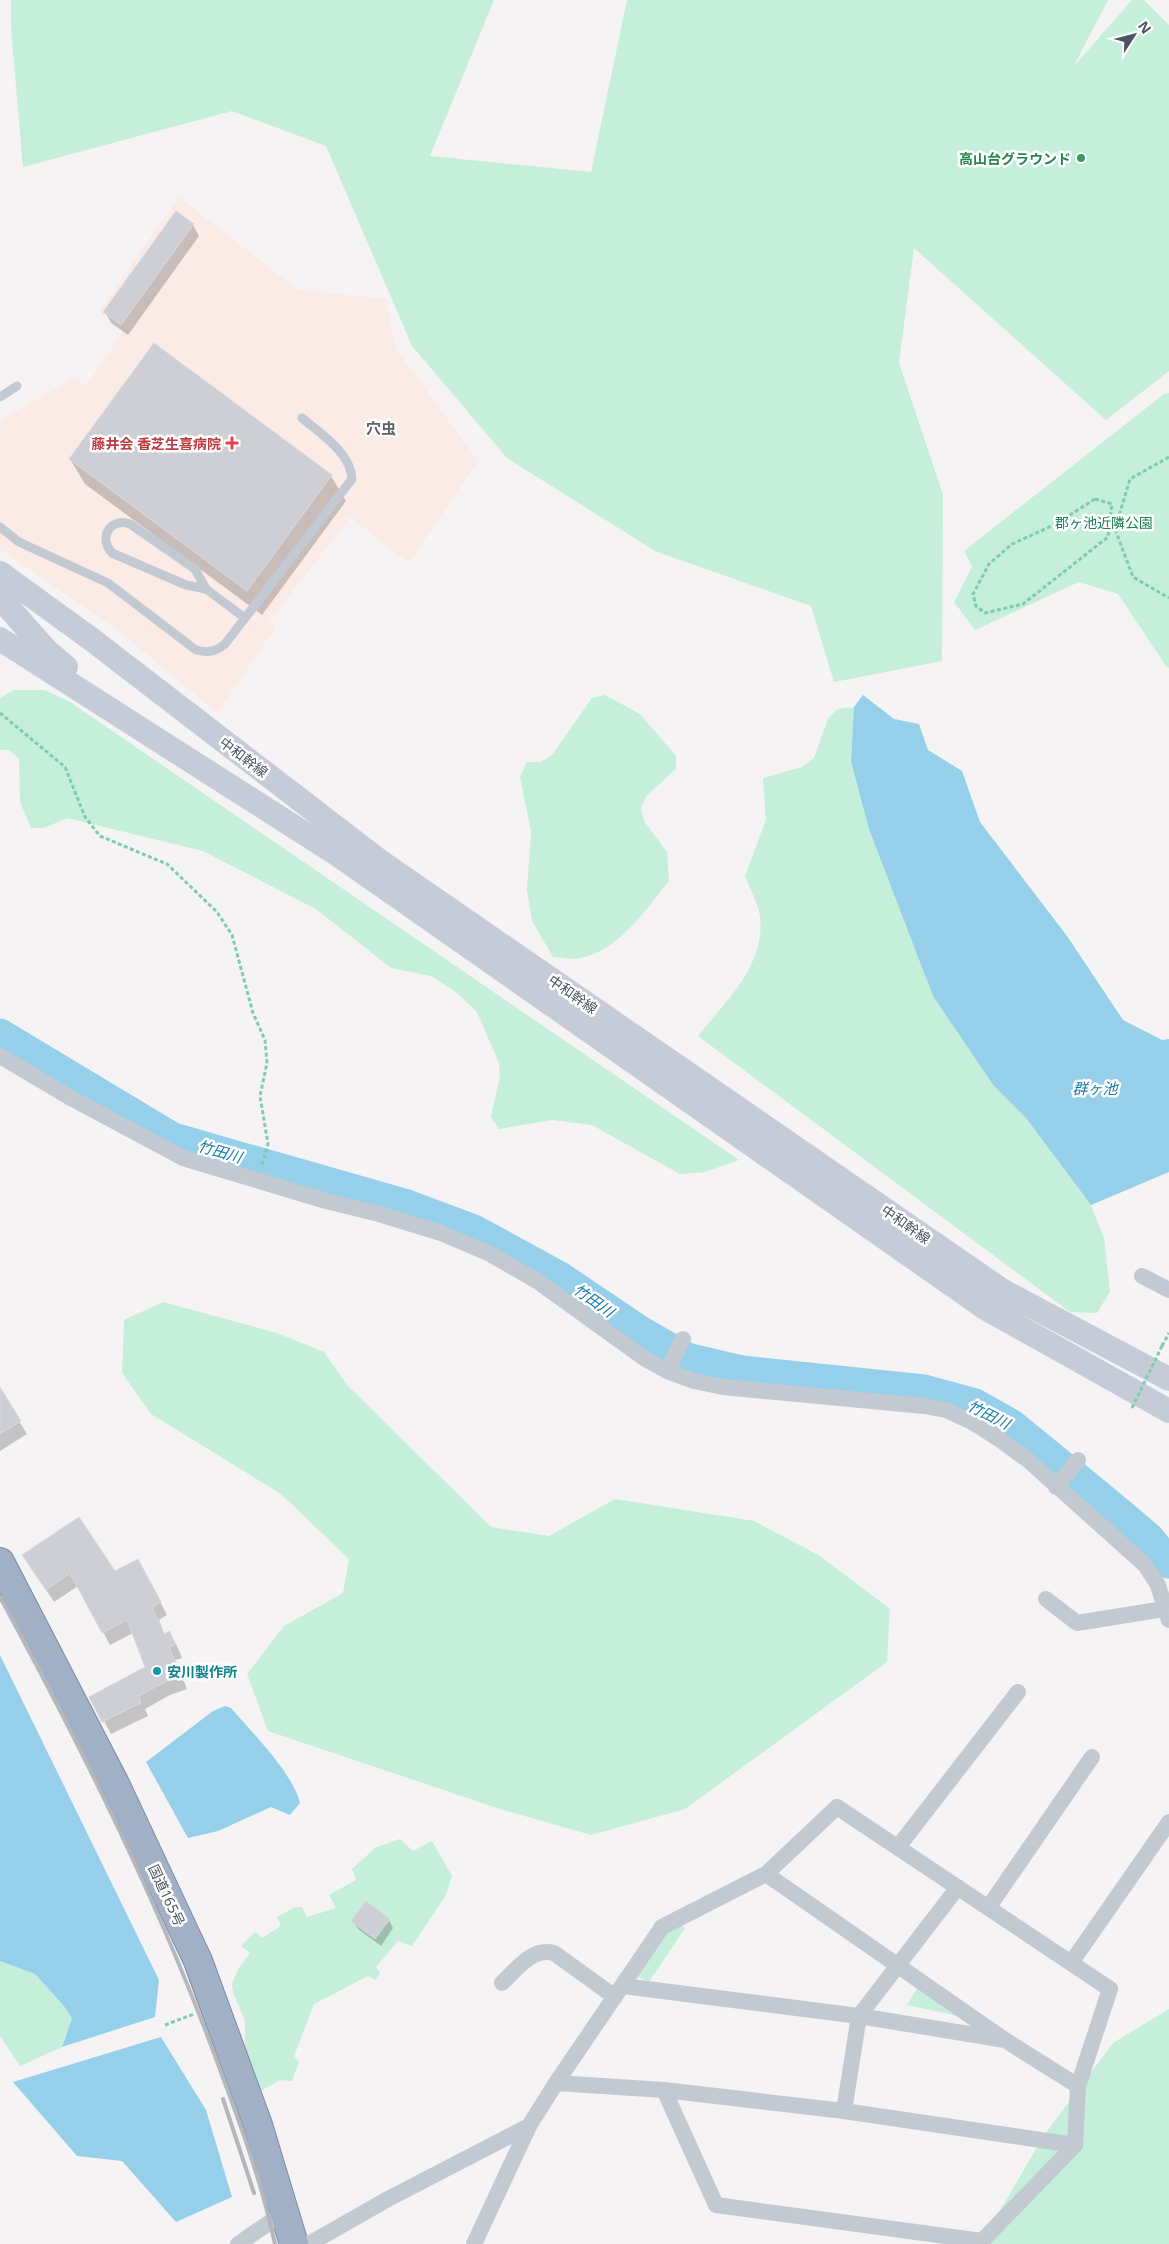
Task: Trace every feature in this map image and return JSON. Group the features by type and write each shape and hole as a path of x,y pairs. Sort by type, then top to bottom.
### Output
{"highway":[{"name":"国道165号","path":"0,1562 116,1786 198,1961 258,2125 294,2244"}],"main road":[{"name":"中和幹線","path":"0,573 91,639 382,862 1003,1291 1169,1379"},
{"path":"0,598 47,651 81,679 96,699"},
{"name":"中和幹線","path":"0,639 338,855 985,1308 1169,1411"}],"street":[{"path":"0,1056 71,1098 182,1158 441,1233 490,1254 537,1281 644,1358 667,1371 694,1381 723,1387 892,1402 946,1410 972,1422 1028,1460 1056,1488 1111,1533 1145,1565 1158,1585 1166,1614 1077,1623 1046,1599"},
{"path":"1142,1276 1169,1290"},
{"path":"667,1371 683,1339"},
{"path":"1056,1488 1078,1460"},
{"path":"898,1847 1018,1692"},
{"path":"988,1908 1092,1758"},
{"path":"474,2244 529,2126 556,2083 662,1928 766,1874 837,1807 1110,1990 1078,2086 1074,2145 981,2243 716,2205 664,2090"},
{"path":"1071,1963 1169,1822"},
{"path":"766,1874 1005,2040 1078,2086"},
{"path":"844,2111 859,2016 958,1887"},
{"path":"502,1983 532,1955 544,1950 554,1953 619,1992 859,2016 1005,2040"},
{"path":"556,2083 664,2090 844,2111 1074,2145"},
{"path":"309,2244 388,2199 529,2126"},
{"path":"238,2244 285,2212"}],"lane":[{"path":"0,396 17,386"},
{"path":"0,527 19,542 108,583 196,650 208,653 226,644 352,479 352,469 345,459 328,440 302,418"},
{"path":"206,588 186,585 112,552 106,543 106,532 119,522 130,524 195,569 206,588 246,618"}],"path":[{"path":"1169,456 1130,479 1114,529 1133,578 1169,598"},
{"path":"1095,499 1112,504 1108,537 1023,604 985,613 976,606 973,594 989,564 1012,544 1054,525 1095,499"},
{"path":"0,713 65,767 85,817 100,836 167,864 218,912 232,935 253,1013 265,1040 267,1063 260,1096 268,1144 257,1180"},
{"path":"1132,1408 1169,1333"},
{"path":"165,2025 216,2006"}],"shaded area":[{"name":"藤井会 香芝生喜病院","path":"179,197 298,290 386,299 396,349 478,461 409,563 350,517 269,622 276,627 217,713 119,631 0,549 0,424 4,418 75,378 86,386 124,330 99,311"}],"green space":[{"path":"11,0 494,0 430,156 591,172 627,0 1108,0 1074,66 1132,0 1144,0 1169,25 1169,371 1106,420 914,248 899,363 943,495 942,661 834,682 811,606 655,551 507,458 412,346 326,146 232,111 23,167 11,29"},
{"name":"郡ヶ池近隣公園","path":"1169,393 1169,668 1118,594 1079,582 975,630 954,602 972,567 964,551 1164,394"},
{"path":"14,690 45,690 70,702 739,1160 705,1172 680,1174 592,1125 552,1120 499,1129 491,1117 500,1076 499,1063 477,1012 456,992 431,976 391,968 316,909 203,851 67,818 44,828 31,828 20,802 19,759 9,750 0,750 0,698"},
{"path":"605,695 640,714 676,756 676,769 646,796 641,808 644,821 667,852 669,881 641,916 607,947 594,954 580,958 553,957 532,921 527,890 531,832 520,777 527,762 541,762 552,755 592,698"},
{"path":"854,707 851,761 994,1086 1026,1118 1091,1205 1104,1238 1110,1292 1097,1313 1070,1312 698,1036 732,996 742,981 757,950 760,934 760,916 756,901 745,876 766,820 763,778 802,767 814,758 828,719 837,709"},
{"path":"163,1302 277,1333 324,1352 347,1385 491,1527 549,1536 615,1499 754,1521 820,1556 890,1609 887,1662 685,1809 591,1835 500,1809 268,1731 247,1674 284,1626 343,1593 349,1559 281,1494 151,1414 122,1373 124,1320"},
{"path":"400,1839 413,1851 432,1841 452,1876 446,1895 412,1946 398,1941 376,1967 380,1973 375,1980 368,1976 314,2004 294,2056 299,2062 292,2081 280,2080 259,2092 250,2068 245,2046 245,2020 233,1993 232,1984 238,1969 250,1953 241,1946 255,1932 262,1938 281,1926 277,1917 295,1907 302,1907 307,1917 336,1908 329,1895 356,1880 352,1869 375,1848"},
{"path":"679,1924 685,1928 649,1982 636,1976 662,1927"},
{"path":"0,1961 35,1974 72,2018 62,2047 20,2066 0,2036"},
{"path":"919,1985 972,2019 907,2005"},
{"path":"1169,2009 1169,2244 980,2244 1045,2134 1113,2043"}],"water":[{"name":"群ヶ池","path":"863,695 894,719 919,724 928,750 962,771 980,822 1067,936 1123,1020 1162,1040 1169,1039 1169,1172 1091,1205 1026,1118 994,1086 933,996 869,829 851,761 854,707"},
{"path":"0,1655 159,1980 155,2017 62,2047 72,2018 63,2005 35,1974 0,1961"},
{"path":"225,1706 231,1708 271,1754 290,1780 300,1803 290,1815 271,1807 218,1831 188,1838 146,1762 213,1711"},
{"path":"161,2037 206,2110 232,2197 176,2222 122,2161 77,2156 13,2082"}],"building":[{"path":"176,211 194,224 121,325 103,312"},
{"path":"154,343 332,475 247,591 69,459"},
{"path":"0,1387 21,1421 0,1434"},
{"path":"79,1517 115,1571 138,1559 161,1602 152,1607 164,1634 170,1631 175,1645 169,1647 181,1676 139,1696 141,1703 102,1722 89,1697 145,1667 127,1620 102,1633 70,1573 46,1590 22,1555"},
{"path":"366,1901 390,1919 375,1939 351,1921"}],"waterway":[{"name":"竹田川","path":"0,1034 173,1138 407,1205 474,1230 560,1277 640,1331 687,1358 742,1371 924,1390 975,1404 1012,1425 1110,1505 1149,1538 1169,1563"}],"railway":[{"path":"0,1597 118,1827 171,1944 242,2131 264,2198 275,2244"},
{"path":"223,2099 254,2193"}],"place":[{"name":"高山台グラウンド","path":"1081,158"},
{"name":"藤井会 香芝生喜病院","path":"232,443"},
{"name":"安川製作所","path":"157,1671"}],"district":[{"name":"穴虫","path":"381,428"}]}
